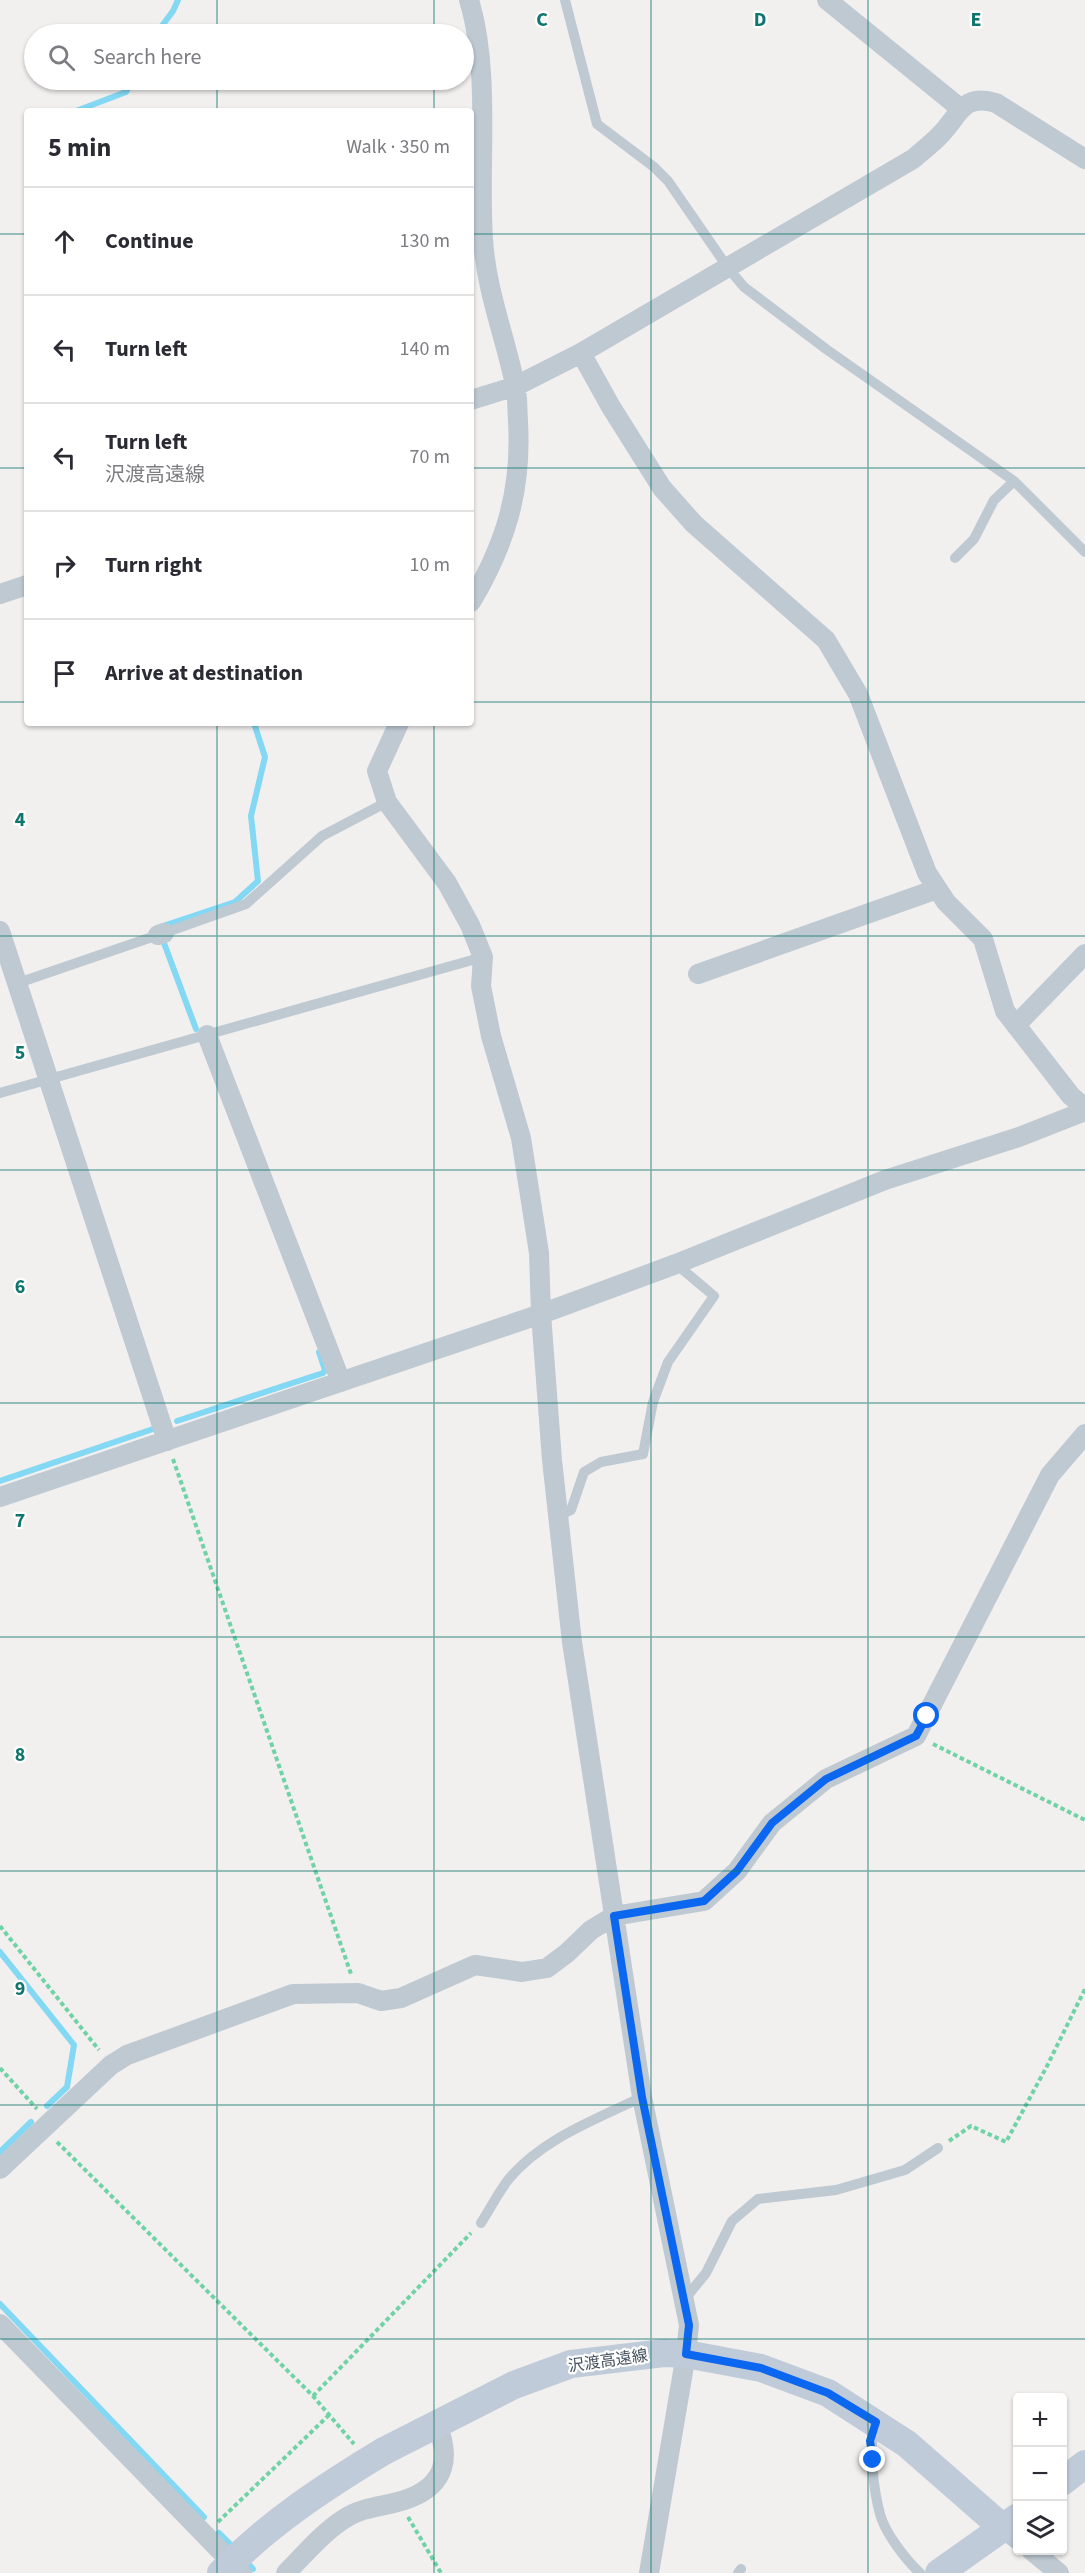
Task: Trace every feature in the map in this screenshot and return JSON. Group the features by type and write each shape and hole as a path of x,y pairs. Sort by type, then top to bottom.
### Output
{"main road":[{"name":"沢渡高遠線","path":"221,2573 258,2537 371,2450 436,2423 513,2385 571,2364 664,2353 686,2354 761,2368 828,2393 907,2444 1013,2528 939,2573"},
{"path":"1067,2478 1085,2464"}],"street":[{"path":"469,0 480,50 483,240 490,292 516,386 519,450 517,486 505,533 474,596"},
{"path":"827,0 960,108"},
{"path":"474,399 516,386 581,353 913,159 942,134 960,108 982,99 996,103 1085,159"},
{"path":"0,1497 541,1314 676,1264 885,1180 1019,1137 1085,1110 1071,1096 1005,1011 983,939 946,902 927,873 858,694 826,640 694,524 662,488 611,407 581,353"},
{"path":"0,594 24,586"},
{"path":"398,726 377,771 387,802 447,883 470,925 483,957 481,986 485,1006 521,1138 539,1252 541,1314 558,1516 572,1642 642,2097 689,2325 649,2573"},
{"path":"698,974 937,889"},
{"path":"0,931 166,1441"},
{"path":"1016,1025 1085,954"},
{"path":"207,1035 341,1382"},
{"path":"0,2169 111,2065 127,2055 293,1994 358,1993 381,2001 401,1998 475,1965 522,1972 547,1968 567,1953 591,1929 614,1916 704,1901 737,1871 772,1823 826,1779 916,1736 1050,1475 1085,1434"},
{"path":"0,2324 242,2573"},
{"path":"286,2573 325,2534 344,2519 363,2508 410,2499 434,2484 446,2463 443,2439 436,2423"},
{"path":"1037,2555 1059,2573"}],"lane":[{"path":"565,0 597,124 654,167 668,181 728,268 744,287 779,315 1014,481 1085,552"},
{"path":"955,558 974,540 994,500 1014,481"},
{"path":"18,983 246,904 322,836 387,802"},
{"path":"0,1093 483,957"},
{"path":"558,1516 571,1510 584,1472 601,1462 643,1454 653,1402 668,1362 714,1296 676,1264"},
{"path":"481,2223 509,2179 531,2158 565,2134 642,2097"},
{"path":"684,2300 706,2273 732,2221 758,2199 836,2190 905,2170 938,2148"},
{"path":"876,2422 870,2441 880,2516 906,2560 920,2573"}],"path":[{"path":"166,1441 358,1993"},
{"path":"916,1736 1085,1820"},
{"path":"0,1926 111,2065"},
{"path":"938,2148 971,2126 1006,2142 1085,1989"},
{"path":"0,2068 46,2126 330,2414 371,2450"},
{"path":"313,2396 481,2223"},
{"path":"204,2535 330,2414"},
{"path":"404,2509 441,2573"}],"waterway":[{"path":"163,24 178,0"},
{"path":"84,108 127,90"},
{"path":"160,927 235,902 258,881 251,816 265,757 255,726"},
{"path":"161,935 196,1029"},
{"path":"177,1421 323,1373 325,1370 319,1352"},
{"path":"0,1481 156,1428"},
{"path":"0,1952 74,2045 67,2087 47,2106"},
{"path":"0,2152 31,2122"},
{"path":"0,2304 204,2517"},
{"path":"219,2533 235,2549"},
{"path":"244,2559 253,2569"}],"route":[{"path":"873,2460 870,2441 876,2422 828,2393 761,2368 686,2354 689,2325 642,2097 614,1916 704,1901 737,1871 772,1823 826,1779 916,1736 927,1716"}]}
